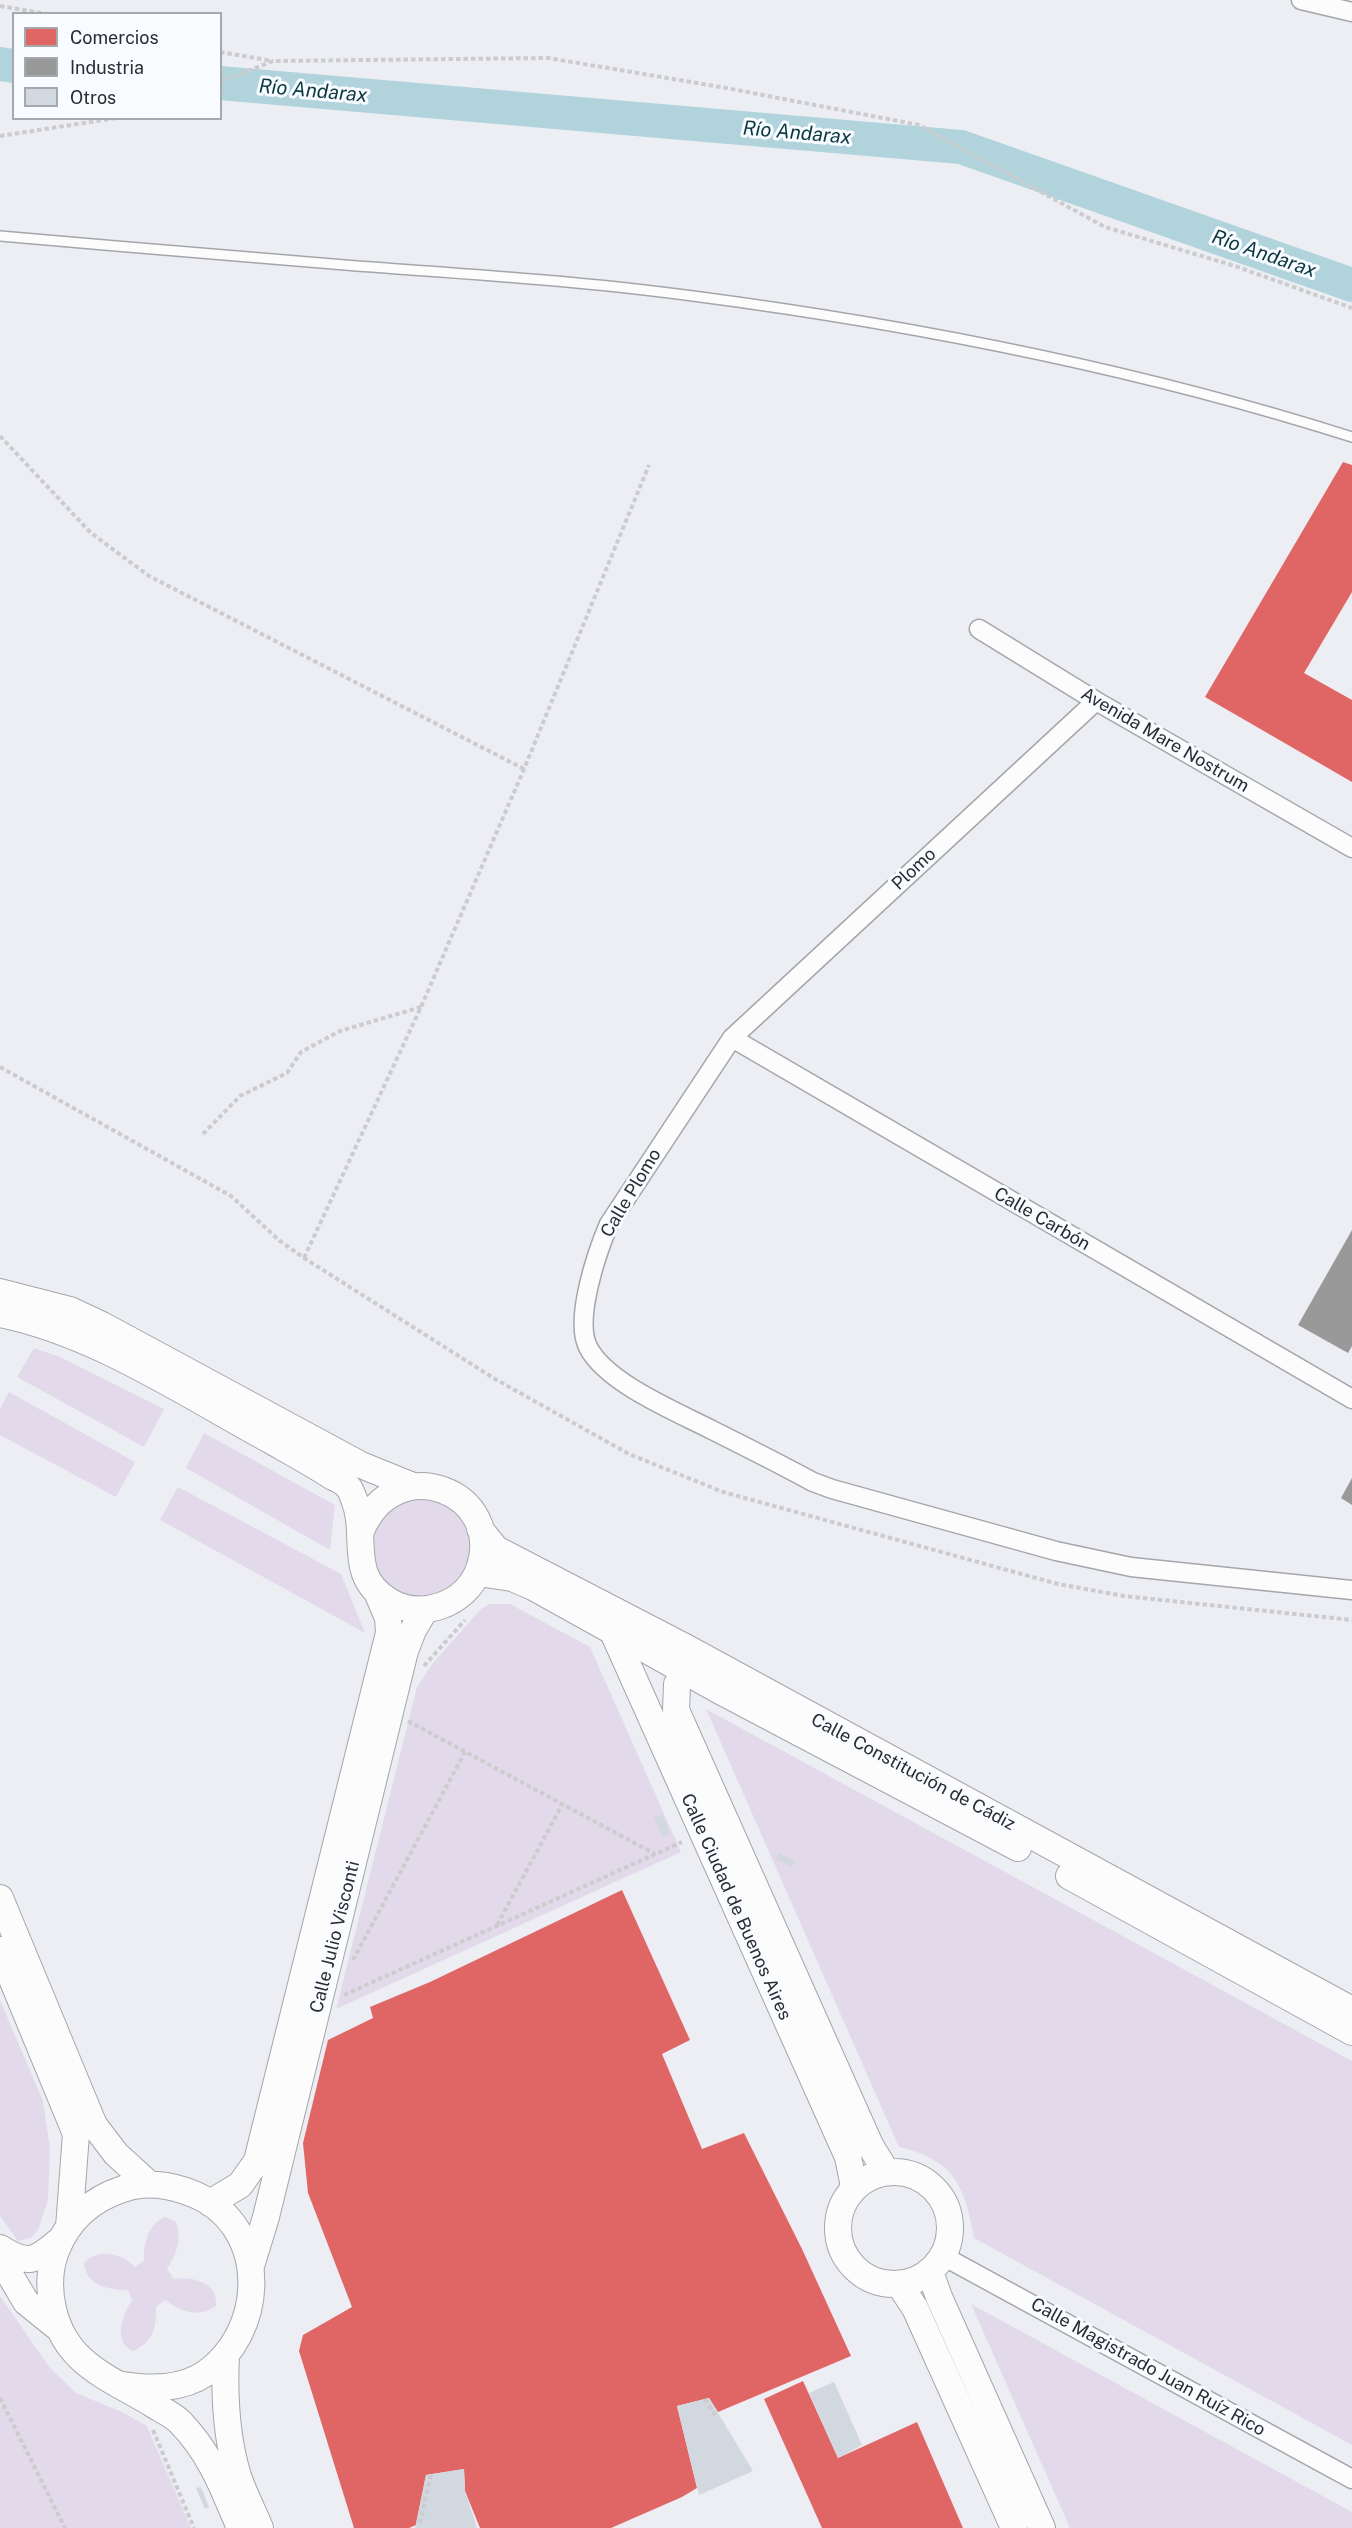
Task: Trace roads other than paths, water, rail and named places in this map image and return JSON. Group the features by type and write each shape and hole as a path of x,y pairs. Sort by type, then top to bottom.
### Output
{"street":[{"path":"1301,0 1352,12"},
{"name":"Avenida Mare Nostrum","path":"979,629 1096,700 1352,848"},
{"name":"Plomo","path":"732,1038 1096,700"},
{"name":"Calle Plomo","path":"732,1038 619,1207 602,1241 582,1313 588,1347 600,1363 632,1389 813,1482 832,1489 1056,1551 1131,1567 1352,1590"},
{"name":"Calle Carbón","path":"732,1038 1352,1399"},
{"path":"0,1292 70,1310 102,1325 361,1465 413,1486 441,1489 458,1498 471,1512 480,1528 483,1546 478,1573 462,1594 451,1602 425,1610 399,1606 377,1592 363,1570 359,1544 367,1516 377,1504 389,1494 413,1486"},
{"path":"0,1314 62,1330 100,1347 314,1464 348,1486 356,1505 361,1531"},
{"name":"Calle Constitución de Cádiz","path":"480,1528 496,1549 686,1660 1008,1842 1352,2032"},
{"name":"Calle Constitución de Cádiz","path":"478,1573 512,1578 612,1630 686,1660 1352,2010"},
{"name":"Calle Julio Visconti","path":"210,2203 240,2185 257,2161 389,1633 388,1618 377,1592"},
{"name":"Calle Julio Visconti","path":"251,2266 266,2217 405,1651 425,1610"},
{"name":"Calle Ciudad de Buenos Aires","path":"612,1630 848,2157 854,2187"},
{"name":"Calle Ciudad de Buenos Aires","path":"686,1660 677,1684 676,1710 871,2147 886,2171"},
{"path":"0,1898 94,2125 116,2154 148,2184"},
{"path":"0,1950 76,2134 64,2233 53,2258 49,2294 57,2327 70,2349 93,2371 123,2385 178,2420 205,2451 240,2528"},
{"path":"937,2264 915,2280 899,2284 882,2284 866,2277 852,2266 842,2252 837,2235 838,2218 843,2201 854,2187 874,2174 886,2171 907,2172 926,2181 941,2196 949,2215 950,2236 937,2264 939,2297 1042,2528"},
{"path":"0,2248 16,2258 28,2261 42,2255 89,2205 107,2194 127,2187 148,2184 180,2189 210,2203 224,2215 236,2231 251,2266 252,2300 242,2332 226,2355 204,2374 178,2385 150,2389 123,2385"},
{"path":"0,2258 26,2302 57,2327"},
{"name":"Calle Magistrado Juan Ruíz Rico","path":"937,2264 1352,2479"},
{"path":"899,2284 915,2308 1014,2528"},
{"path":"226,2355 225,2392 229,2439 238,2476 260,2528"}],"lane":[{"path":"0,236 233,257 576,283 693,296 886,325 1070,361 1286,416 1352,437"}],"waterway":[{"name":"Río Andarax","path":"0,64 12,66"},
{"name":"Río Andarax","path":"222,83 961,147 1352,285"}]}
